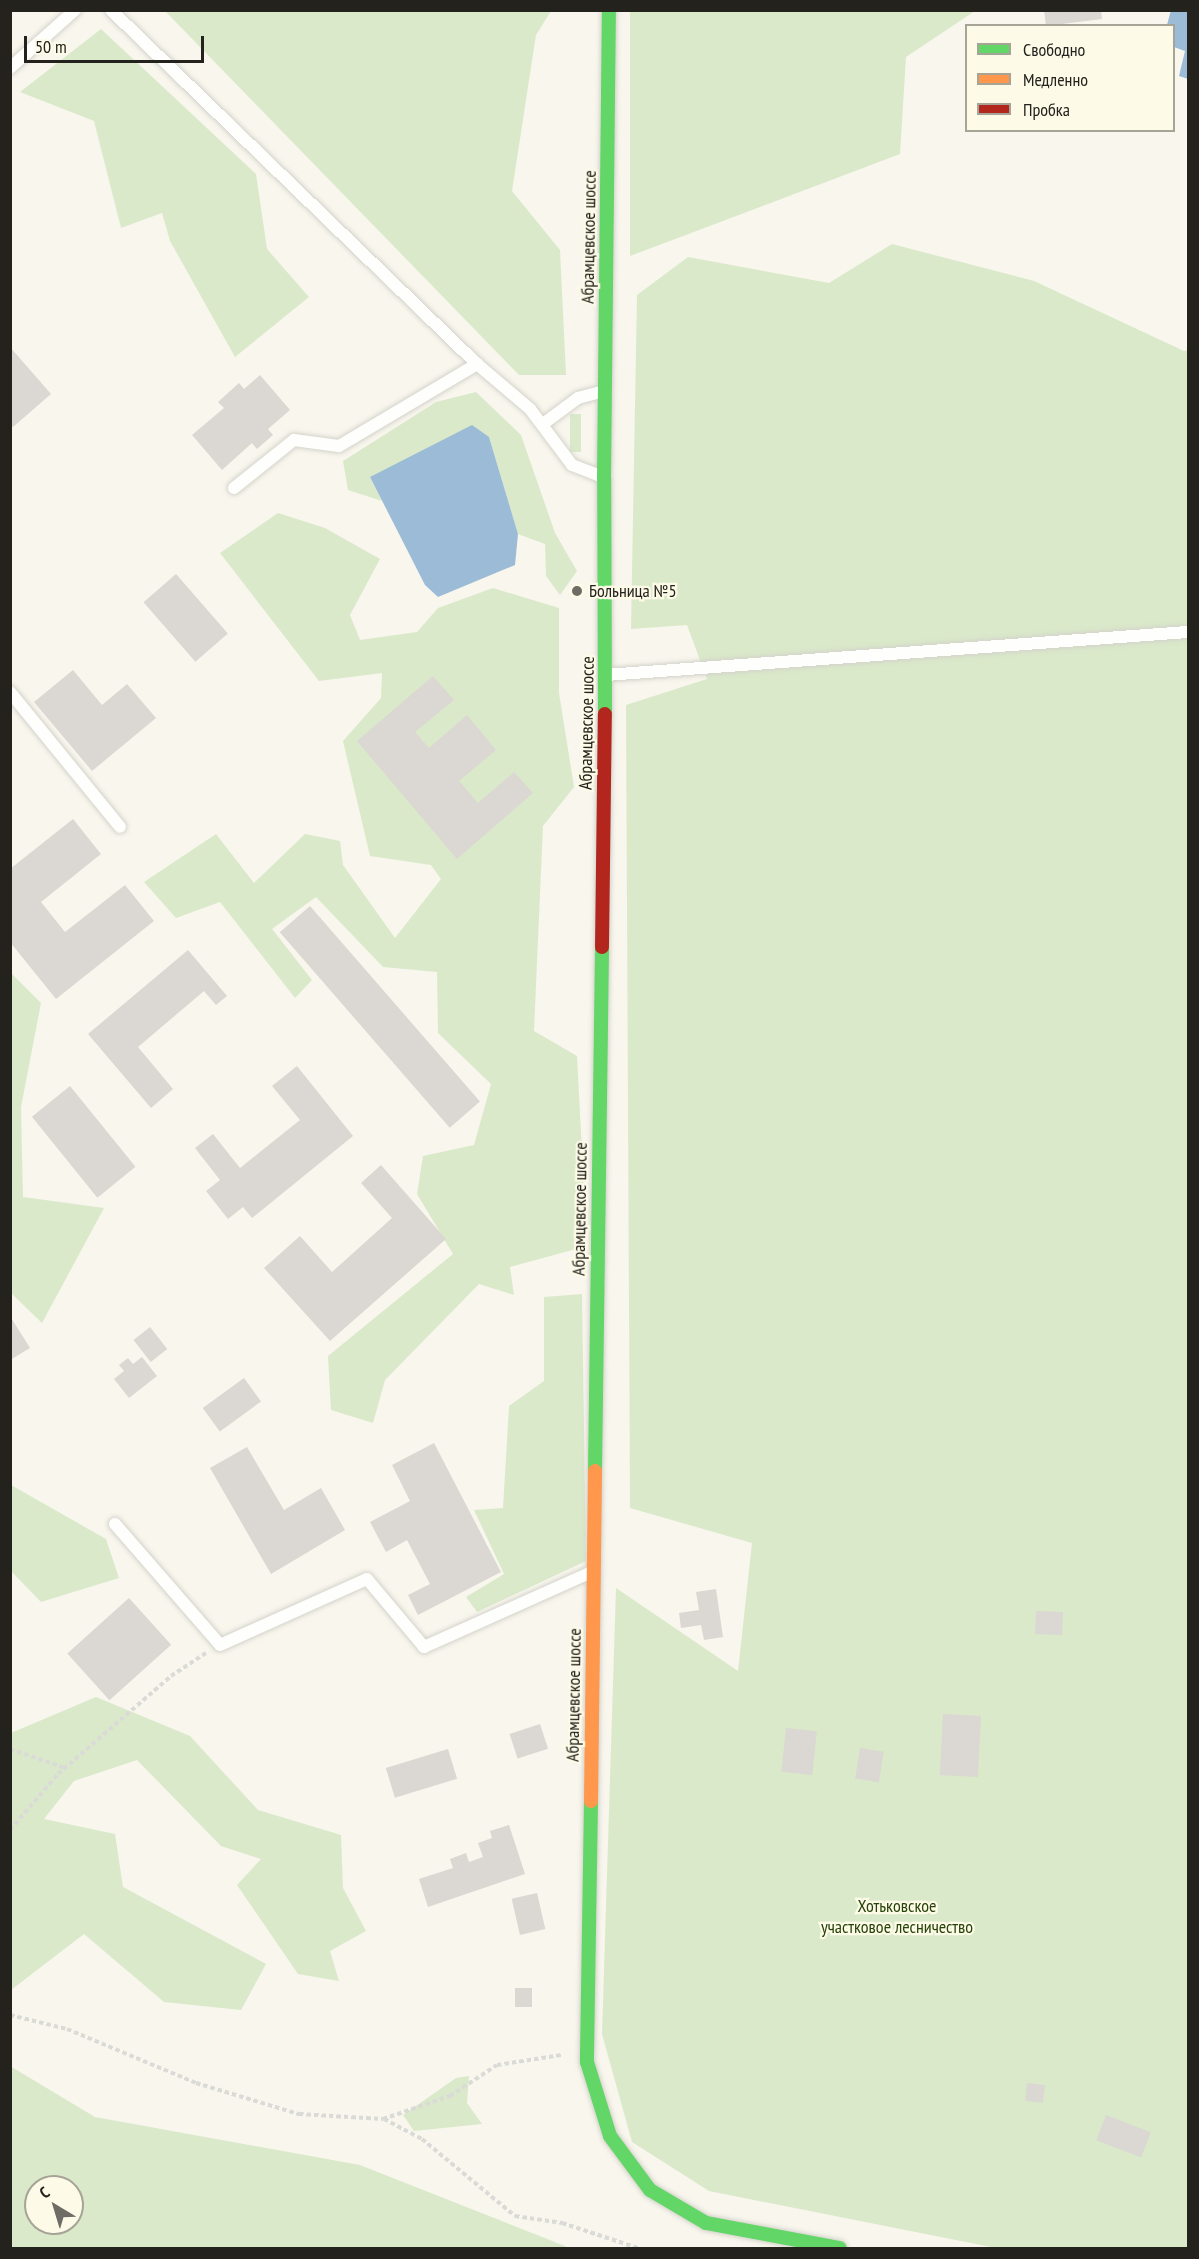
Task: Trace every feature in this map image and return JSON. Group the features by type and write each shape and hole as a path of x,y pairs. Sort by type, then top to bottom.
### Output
{"street":[{"name":"Абрамцевское шоссе","path":"609,10 604,478 606,675 586,2062 610,2136 650,2190 706,2223 840,2248"}],"lane":[{"path":"10,68 75,10"},
{"path":"111,10 477,364 530,409 572,465 604,478"},
{"path":"234,488 294,440 339,446 477,364"},
{"path":"543,424 578,398 605,391"},
{"path":"606,675 1188,632"},
{"path":"10,692 120,826"},
{"path":"115,1524 220,1645 367,1579 424,1647 593,1572"}],"path":[{"path":"10,1830 65,1768 171,1676 220,1645"},
{"path":"10,1749 65,1768"},
{"path":"10,2015 67,2029 196,2083 299,2114 383,2119 450,2096 497,2065 586,2052"},
{"path":"383,2119 422,2139 515,2216 562,2223 638,2248"}],"green space":[{"path":"630,10 975,11 906,57 900,154 630,256"},
{"path":"165,11 551,11 536,35 512,191 560,250 566,375 519,375"},
{"path":"101,29 256,174 267,249 309,297 235,357 170,241 162,213 121,228 94,121 20,92"},
{"name":"Хотьковское участковое лесничество","path":"892,244 1034,281 1184,351 1188,350 1188,2248 996,2248 709,2191 632,2142 602,2034 616,1588 738,1671 752,1543 630,1508 626,705 707,679 687,625 631,629 637,295 688,257 829,283"},
{"path":"476,392 521,435 555,533 577,571 560,595 546,576 545,544 518,534 489,437 370,477 382,501 348,490 343,461 436,402"},
{"path":"570,414 581,414 581,452 570,452"},
{"path":"278,513 325,528 380,559 350,615 360,640 417,632 438,608 493,588 559,608 559,693 574,787 543,826 534,1031 577,1056 587,1246 510,1267 514,1295 479,1284 385,1380 373,1423 331,1410 328,1356 453,1254 417,1194 423,1156 474,1145 491,1084 438,1033 437,972 383,967 316,897 272,929 312,980 295,998 220,902 176,918 144,882 216,834 254,883 305,834 340,841 343,865 395,938 441,879 431,865 370,856 343,741 381,698 382,673 319,681 220,553"},
{"path":"10,972 41,1003 21,1107 23,1197 104,1208 42,1323 11,1293"},
{"path":"582,1294 586,1561 477,1612 466,1597 504,1574 474,1510 503,1508 509,1406 544,1381 544,1297"},
{"path":"11,1485 106,1539 119,1578 41,1602 11,1571"},
{"path":"96,1697 190,1736 258,1810 341,1835 343,1888 366,1931 330,1951 339,1981 298,1974 237,1885 261,1859 221,1846 137,1760 74,1781 44,1819 115,1834 123,1887 266,1964 241,2010 164,2002 84,1934 11,1990 11,1733"},
{"path":"10,2066 95,2117 360,2165 570,2248 11,2248"},
{"path":"469,2076 467,2103 482,2124 414,2131 403,2115 456,2078"}],"water":[{"path":"1171,10 1188,11 1188,79 1179,76 1185,51 1175,47 1175,24 1167,24"},
{"path":"472,425 489,437 518,534 515,565 438,597 425,585 370,477"}],"building":[{"path":"1044,10 1101,10 1102,19 1046,24"},
{"path":"10,347 51,394 13,427 10,424"},
{"path":"260,375 290,410 268,429 273,435 257,449 252,443 222,470 192,435 224,408 218,402 239,383 244,389"},
{"path":"176,574 228,634 195,662 144,602"},
{"path":"73,670 102,705 127,684 156,718 92,771 34,702"},
{"path":"433,676 454,700 415,732 429,748 467,715 496,750 459,781 478,803 514,772 533,793 457,859 357,741"},
{"path":"73,819 101,854 41,902 65,932 125,885 154,921 56,999 10,942 10,869"},
{"path":"310,906 480,1101 450,1128 280,932"},
{"path":"188,950 227,996 216,1005 204,991 138,1047 173,1089 151,1108 88,1034"},
{"path":"297,1066 353,1136 252,1218 243,1207 228,1219 206,1191 220,1180 195,1148 213,1134 240,1168 300,1120 272,1086"},
{"path":"70,1086 135,1167 97,1198 32,1117"},
{"path":"381,1165 446,1239 330,1341 264,1268 300,1236 332,1272 392,1218 361,1183"},
{"path":"10,1316 30,1348 10,1360"},
{"path":"150,1327 167,1349 151,1362 133,1340"},
{"path":"142,1357 157,1376 129,1398 114,1379 124,1371 119,1365 128,1358 133,1364"},
{"path":"244,1378 261,1401 220,1431 203,1408"},
{"path":"434,1443 501,1572 418,1615 408,1595 430,1584 407,1540 386,1552 370,1522 410,1501 392,1465"},
{"path":"247,1447 284,1510 321,1488 345,1530 271,1574 210,1468"},
{"path":"716,1589 723,1637 704,1640 701,1625 681,1628 679,1613 699,1610 696,1592"},
{"path":"129,1598 171,1645 109,1700 67,1654"},
{"path":"1036,1611 1063,1612 1062,1635 1035,1634"},
{"path":"943,1714 981,1716 978,1777 940,1775"},
{"path":"540,1724 548,1749 518,1759 510,1734"},
{"path":"786,1728 817,1731 812,1775 781,1772"},
{"path":"860,1748 884,1752 879,1782 855,1779"},
{"path":"448,1749 457,1779 395,1798 386,1768"},
{"path":"509,1825 525,1874 428,1907 419,1879 453,1868 450,1859 466,1853 469,1862 483,1857 478,1843 492,1838 490,1831"},
{"path":"537,1893 545,1929 520,1935 512,1899"},
{"path":"515,1988 532,1988 532,2007 515,2007"},
{"path":"1027,2083 1045,2085 1043,2103 1025,2101"},
{"path":"1106,2115 1151,2132 1141,2157 1096,2140"}],"traffic: fast":[{"path":"605,714 604,478 609,10"},
{"path":"595,1471 602,947"},
{"path":"591,1801 587,2062 610,2136 650,2190 706,2223 840,2248"}],"traffic: slow":[{"path":"591,1801 595,1471"}],"traffic: jam":[{"path":"602,947 605,714"}],"place":[{"name":"Больница №5","path":"577,591"}]}
